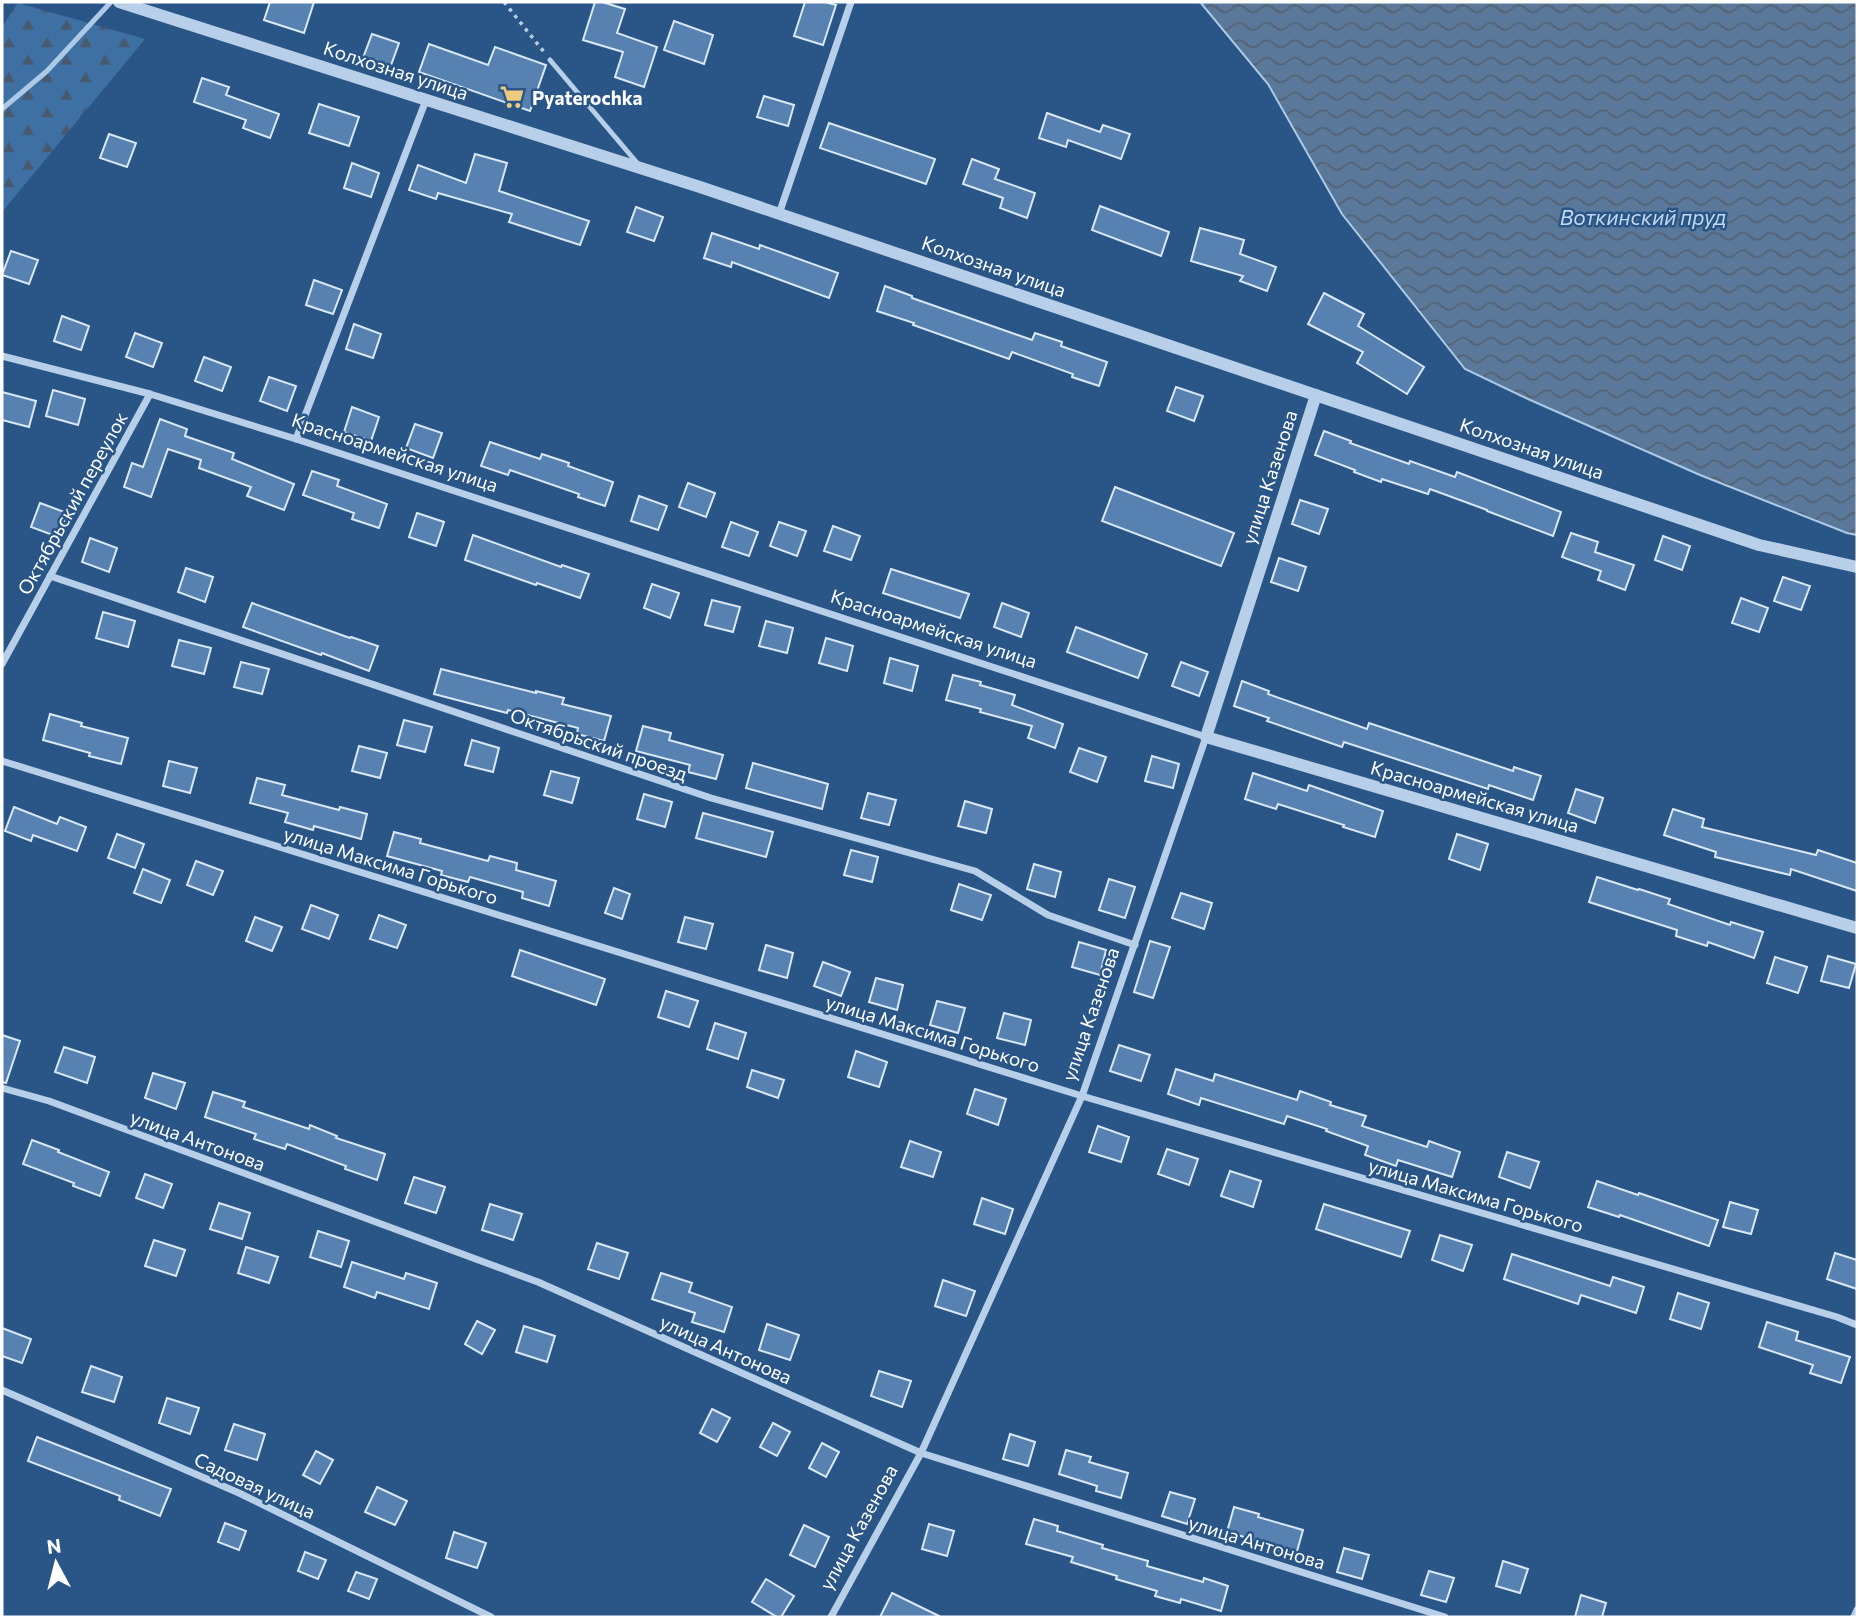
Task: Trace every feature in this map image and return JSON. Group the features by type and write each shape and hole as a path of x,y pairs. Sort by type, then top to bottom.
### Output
{"street":[{"name":"Колхозная улица","path":"119,2 779,214 1759,545 1857,567"},
{"path":"779,214 851,2"},
{"path":"296,439 426,100"},
{"name":"Красноармейская улица","path":"2,356 149,394 296,439 1206,737 1857,928"},
{"name":"Октябрьский переулок","path":"2,664 149,394"},
{"name":"улица Казенова","path":"831,1617 921,1453 1082,1096 1206,737 1316,395"},
{"name":"Октябрьский проезд","path":"50,576 711,798 975,871 1048,915 1135,945"},
{"name":"улица Максима Горького","path":"2,761 1082,1096 1857,1325"},
{"name":"улица Антонова","path":"2,1088 49,1101 538,1282 921,1453 1445,1617"},
{"name":"Садовая улица","path":"2,1390 239,1493 491,1617"},
{"path":"1854,1617 1857,1611"}],"lane":[{"path":"550,60 642,169"}],"path":[{"path":"504,2 550,60"}],"green space":[{"path":"18,3 145,39 2,212 2,27"}],"water":[{"name":"Воткинский пруд","path":"1200,2 1857,2 1857,535 1700,475 1465,369 1342,214 1268,84"}],"building":[{"path":"270,2 314,2 304,33 264,20"},
{"path":"595,2 625,9 617,33 657,47 644,87 615,77 623,52 583,40"},
{"path":"805,2 836,5 823,45 794,36"},
{"path":"674,21 713,35 704,64 664,50"},
{"path":"372,34 399,43 390,68 363,58"},
{"path":"429,44 488,65 495,47 546,65 530,111 419,72"},
{"path":"202,78 229,87 226,95 279,114 270,138 243,128 246,120 194,102"},
{"path":"764,96 794,105 788,126 757,117"},
{"path":"319,104 359,117 349,146 309,133"},
{"path":"1047,113 1100,132 1103,125 1130,134 1121,159 1068,140 1066,147 1039,138"},
{"path":"829,123 935,159 926,184 820,148"},
{"path":"109,134 136,143 127,167 100,158"},
{"path":"475,154 507,163 499,191 589,221 580,245 509,222 512,214 438,193 436,199 409,190 418,165 466,183"},
{"path":"972,159 999,169 995,179 1035,193 1027,218 1000,208 1003,198 963,184"},
{"path":"352,163 379,173 371,197 344,188"},
{"path":"1100,206 1169,232 1161,256 1092,230"},
{"path":"636,207 663,217 654,241 627,232"},
{"path":"1200,228 1244,240 1240,254 1276,267 1267,291 1240,281 1243,276 1191,261"},
{"path":"712,233 759,249 760,245 838,273 829,298 732,262 731,267 704,258"},
{"path":"11,251 38,260 29,284 2,275"},
{"path":"314,280 342,290 333,314 306,305"},
{"path":"885,286 1032,340 1035,333 1062,342 1061,346 1107,362 1099,386 1012,352 1009,359 877,311"},
{"path":"1324,293 1364,314 1358,326 1424,367 1407,394 1357,363 1363,352 1308,324"},
{"path":"62,316 89,326 81,350 54,341"},
{"path":"354,324 381,334 373,358 346,349"},
{"path":"135,333 162,343 153,367 126,357"},
{"path":"204,357 231,367 222,391 195,381"},
{"path":"269,377 296,386 287,411 260,401"},
{"path":"1176,387 1203,396 1194,421 1167,411"},
{"path":"53,390 85,399 78,425 46,416"},
{"path":"2,392 36,401 29,427 2,420"},
{"path":"352,407 379,417 371,441 344,432"},
{"path":"160,419 187,429 185,436 234,453 232,459 294,484 284,510 247,496 251,487 199,468 201,460 168,449 151,497 124,487 132,463 143,467"},
{"path":"415,424 442,433 433,458 406,448"},
{"path":"1324,431 1409,464 1410,461 1455,477 1457,472 1561,512 1553,536 1430,489 1428,494 1382,479 1381,482 1315,455"},
{"path":"490,442 540,459 542,454 613,482 605,506 510,470 508,475 481,466"},
{"path":"312,471 339,480 337,486 387,504 379,528 352,519 354,513 303,495"},
{"path":"688,483 715,493 706,517 679,507"},
{"path":"1115,487 1234,533 1221,566 1102,521"},
{"path":"639,496 667,506 658,530 631,521"},
{"path":"1300,500 1328,509 1319,534 1292,524"},
{"path":"40,503 67,513 58,537 31,527"},
{"path":"417,513 444,522 436,546 409,537"},
{"path":"731,522 758,532 749,556 722,547"},
{"path":"779,522 806,531 797,556 770,546"},
{"path":"833,526 860,536 851,560 824,551"},
{"path":"1571,533 1598,542 1595,552 1634,565 1625,590 1598,580 1601,571 1562,557"},
{"path":"473,535 561,567 562,565 589,574 580,598 465,560"},
{"path":"1663,536 1690,546 1682,570 1655,560"},
{"path":"90,538 117,548 109,572 82,562"},
{"path":"1279,558 1306,567 1298,591 1271,582"},
{"path":"186,568 213,577 205,602 178,592"},
{"path":"891,569 969,594 960,618 883,593"},
{"path":"1783,577 1810,586 1801,610 1774,601"},
{"path":"652,584 679,593 670,618 644,608"},
{"path":"1741,598 1768,608 1759,632 1732,623"},
{"path":"712,600 740,607 733,632 705,625"},
{"path":"252,603 378,646 369,671 243,627"},
{"path":"1002,603 1029,613 1021,637 994,627"},
{"path":"103,612 135,621 128,647 96,638"},
{"path":"766,621 793,628 787,653 759,646"},
{"path":"1076,627 1147,654 1138,678 1067,652"},
{"path":"826,638 853,646 847,671 819,663"},
{"path":"179,640 211,648 204,674 172,666"},
{"path":"890,658 918,666 912,691 884,683"},
{"path":"241,662 269,669 262,694 234,687"},
{"path":"1181,662 1208,672 1199,696 1172,686"},
{"path":"441,669 564,698 562,704 611,716 604,741 577,734 578,728 434,694"},
{"path":"953,675 1015,695 1012,705 1063,724 1055,748 1028,738 1032,726 946,700"},
{"path":"1242,681 1269,691 1268,694 1367,729 1369,723 1513,771 1514,767 1541,776 1533,800 1489,785 1488,789 1344,742 1342,747 1267,721 1269,718 1234,706"},
{"path":"50,714 82,723 81,726 128,738 121,764 43,740"},
{"path":"404,720 432,727 425,752 397,745"},
{"path":"643,726 671,733 669,740 723,755 716,779 688,772 690,765 636,751"},
{"path":"472,740 499,748 493,772 465,765"},
{"path":"359,746 387,753 380,778 352,771"},
{"path":"1079,748 1106,757 1097,782 1070,772"},
{"path":"1152,756 1179,764 1173,788 1145,781"},
{"path":"169,761 197,768 190,793 163,786"},
{"path":"753,763 828,784 822,809 746,788"},
{"path":"551,771 579,778 572,803 544,795"},
{"path":"1253,773 1307,791 1309,785 1383,811 1375,837 1278,804 1276,809 1245,799"},
{"path":"257,778 285,785 282,795 339,810 340,807 367,814 361,839 314,826 313,830 285,822 288,813 250,803"},
{"path":"1576,789 1603,798 1595,823 1568,813"},
{"path":"868,793 896,800 889,825 861,818"},
{"path":"644,794 672,802 665,827 637,819"},
{"path":"965,801 992,809 986,833 958,826"},
{"path":"14,807 57,824 60,817 86,827 77,851 33,835 31,841 5,831"},
{"path":"1673,809 1704,819 1702,827 1816,855 1818,850 1857,863 1857,891 1791,869 1790,875 1715,857 1716,852 1664,835"},
{"path":"703,813 773,832 766,857 696,838"},
{"path":"394,832 421,839 420,843 488,861 490,856 517,863 516,870 556,881 549,906 522,898 523,892 470,877 468,882 441,875 442,871 387,856"},
{"path":"117,834 144,844 135,868 108,858"},
{"path":"1457,834 1488,844 1480,870 1449,859"},
{"path":"851,850 878,857 872,882 844,875"},
{"path":"196,861 223,871 213,895 187,885"},
{"path":"1034,864 1061,872 1055,897 1027,889"},
{"path":"143,869 170,880 161,903 134,893"},
{"path":"1597,877 1670,899 1668,904 1730,925 1731,922 1763,932 1754,958 1708,942 1707,946 1676,936 1677,930 1589,902"},
{"path":"1109,879 1135,887 1125,918 1099,910"},
{"path":"959,884 991,895 982,920 951,910"},
{"path":"614,888 630,894 622,919 605,913"},
{"path":"1181,893 1212,903 1204,929 1172,918"},
{"path":"311,905 338,915 329,939 302,929"},
{"path":"379,915 406,925 397,948 370,939"},
{"path":"255,917 282,927 272,951 246,941"},
{"path":"685,917 713,924 706,949 678,942"},
{"path":"1150,941 1170,947 1153,998 1134,992"},
{"path":"1079,942 1106,950 1100,975 1072,967"},
{"path":"766,945 793,953 787,978 759,970"},
{"path":"520,950 605,979 596,1005 512,976"},
{"path":"1828,956 1856,964 1849,988 1821,981"},
{"path":"1775,957 1807,967 1798,993 1767,983"},
{"path":"823,962 850,972 841,996 814,986"},
{"path":"876,978 903,985 897,1010 869,1002"},
{"path":"666,991 698,1001 689,1027 658,1017"},
{"path":"937,1001 965,1008 958,1033 930,1025"},
{"path":"1004,1013 1031,1020 1025,1045 997,1038"},
{"path":"715,1023 746,1033 738,1059 707,1049"},
{"path":"2,1035 20,1041 6,1083 2,1082"},
{"path":"1119,1045 1150,1055 1141,1081 1110,1071"},
{"path":"64,1047 95,1057 87,1083 55,1072"},
{"path":"856,1051 887,1062 879,1087 848,1077"},
{"path":"1176,1069 1213,1081 1215,1074 1297,1100 1300,1091 1331,1102 1330,1105 1366,1116 1362,1126 1427,1147 1429,1141 1460,1152 1452,1177 1398,1160 1396,1166 1365,1155 1368,1146 1287,1116 1284,1124 1201,1098 1199,1105 1168,1094"},
{"path":"752,1070 784,1080 778,1098 747,1087"},
{"path":"153,1073 185,1083 176,1109 145,1098"},
{"path":"975,1089 1006,1099 998,1125 967,1114"},
{"path":"213,1092 245,1102 243,1107 309,1129 310,1125 337,1136 336,1138 385,1154 377,1180 287,1144 285,1149 254,1139 256,1134 205,1117"},
{"path":"1098,1126 1129,1137 1121,1162 1089,1152"},
{"path":"32,1140 109,1172 100,1196 23,1164"},
{"path":"910,1141 941,1152 933,1177 901,1167"},
{"path":"1167,1149 1198,1159 1189,1185 1158,1174"},
{"path":"1507,1152 1539,1162 1530,1188 1499,1177"},
{"path":"1230,1171 1261,1181 1253,1207 1221,1196"},
{"path":"145,1174 172,1184 163,1208 136,1198"},
{"path":"414,1177 445,1187 436,1213 405,1203"},
{"path":"1597,1181 1718,1220 1709,1246 1620,1215 1619,1217 1588,1207"},
{"path":"982,1198 1013,1209 1005,1234 974,1224"},
{"path":"1730,1202 1758,1210 1751,1234 1723,1227"},
{"path":"219,1203 250,1213 242,1239 210,1229"},
{"path":"490,1204 522,1214 513,1240 482,1230"},
{"path":"1324,1204 1410,1231 1401,1257 1316,1229"},
{"path":"318,1231 349,1241 341,1267 310,1257"},
{"path":"1440,1235 1472,1245 1463,1271 1432,1260"},
{"path":"154,1240 185,1250 176,1276 145,1266"},
{"path":"597,1243 628,1253 619,1279 588,1269"},
{"path":"246,1247 278,1257 269,1283 238,1273"},
{"path":"1835,1253 1857,1260 1857,1289 1827,1279"},
{"path":"1512,1254 1610,1286 1613,1277 1644,1287 1636,1313 1581,1295 1578,1304 1504,1279"},
{"path":"352,1262 404,1279 406,1273 437,1283 429,1309 377,1292 375,1298 344,1287"},
{"path":"661,1273 692,1283 689,1292 732,1307 724,1332 692,1322 695,1313 652,1299"},
{"path":"943,1280 975,1291 966,1316 935,1306"},
{"path":"1678,1293 1709,1303 1701,1329 1670,1319"},
{"path":"477,1321 495,1330 482,1354 465,1344"},
{"path":"1767,1322 1798,1332 1796,1340 1850,1357 1841,1383 1810,1373 1813,1365 1759,1347"},
{"path":"767,1324 799,1335 790,1360 759,1350"},
{"path":"524,1326 555,1336 547,1362 516,1352"},
{"path":"2,1328 31,1339 22,1363 2,1356"},
{"path":"91,1366 122,1377 114,1402 82,1392"},
{"path":"879,1371 911,1381 902,1407 871,1396"},
{"path":"167,1398 199,1408 190,1434 159,1423"},
{"path":"712,1409 730,1418 717,1442 700,1433"},
{"path":"773,1423 790,1432 777,1456 760,1447"},
{"path":"234,1424 265,1434 257,1460 225,1450"},
{"path":"1010,1434 1035,1442 1028,1466 1003,1459"},
{"path":"37,1437 171,1489 160,1516 119,1500 120,1496 28,1461"},
{"path":"822,1443 839,1452 826,1477 809,1468"},
{"path":"1066,1450 1091,1457 1089,1462 1128,1473 1121,1498 1096,1491 1097,1486 1059,1474"},
{"path":"316,1451 333,1460 320,1484 303,1475"},
{"path":"377,1487 407,1501 395,1525 365,1512"},
{"path":"1170,1492 1195,1499 1187,1524 1162,1516"},
{"path":"1234,1507 1303,1530 1296,1555 1227,1532"},
{"path":"1034,1519 1058,1526 1057,1531 1103,1545 1102,1548 1148,1561 1147,1566 1203,1582 1204,1578 1228,1586 1221,1611 1181,1599 1180,1603 1155,1596 1157,1591 1071,1562 1073,1557 1026,1544"},
{"path":"225,1523 246,1531 239,1550 218,1542"},
{"path":"929,1524 954,1531 947,1556 922,1549"},
{"path":"804,1525 829,1537 815,1567 790,1555"},
{"path":"454,1532 486,1543 477,1568 446,1558"},
{"path":"1344,1548 1369,1555 1362,1579 1337,1572"},
{"path":"305,1552 326,1560 318,1579 298,1571"},
{"path":"1503,1561 1528,1569 1520,1593 1496,1586"},
{"path":"1429,1571 1454,1578 1446,1602 1421,1595"},
{"path":"356,1572 377,1579 369,1599 348,1591"},
{"path":"766,1579 794,1596 781,1617 752,1602"},
{"path":"892,1593 941,1617 880,1617"},
{"path":"1581,1595 1606,1603 1602,1617 1575,1617"}],"waterway":[{"path":"2,109 47,71 111,2"}],"place":[{"name":"Pyaterochka","path":"512,97"}]}
